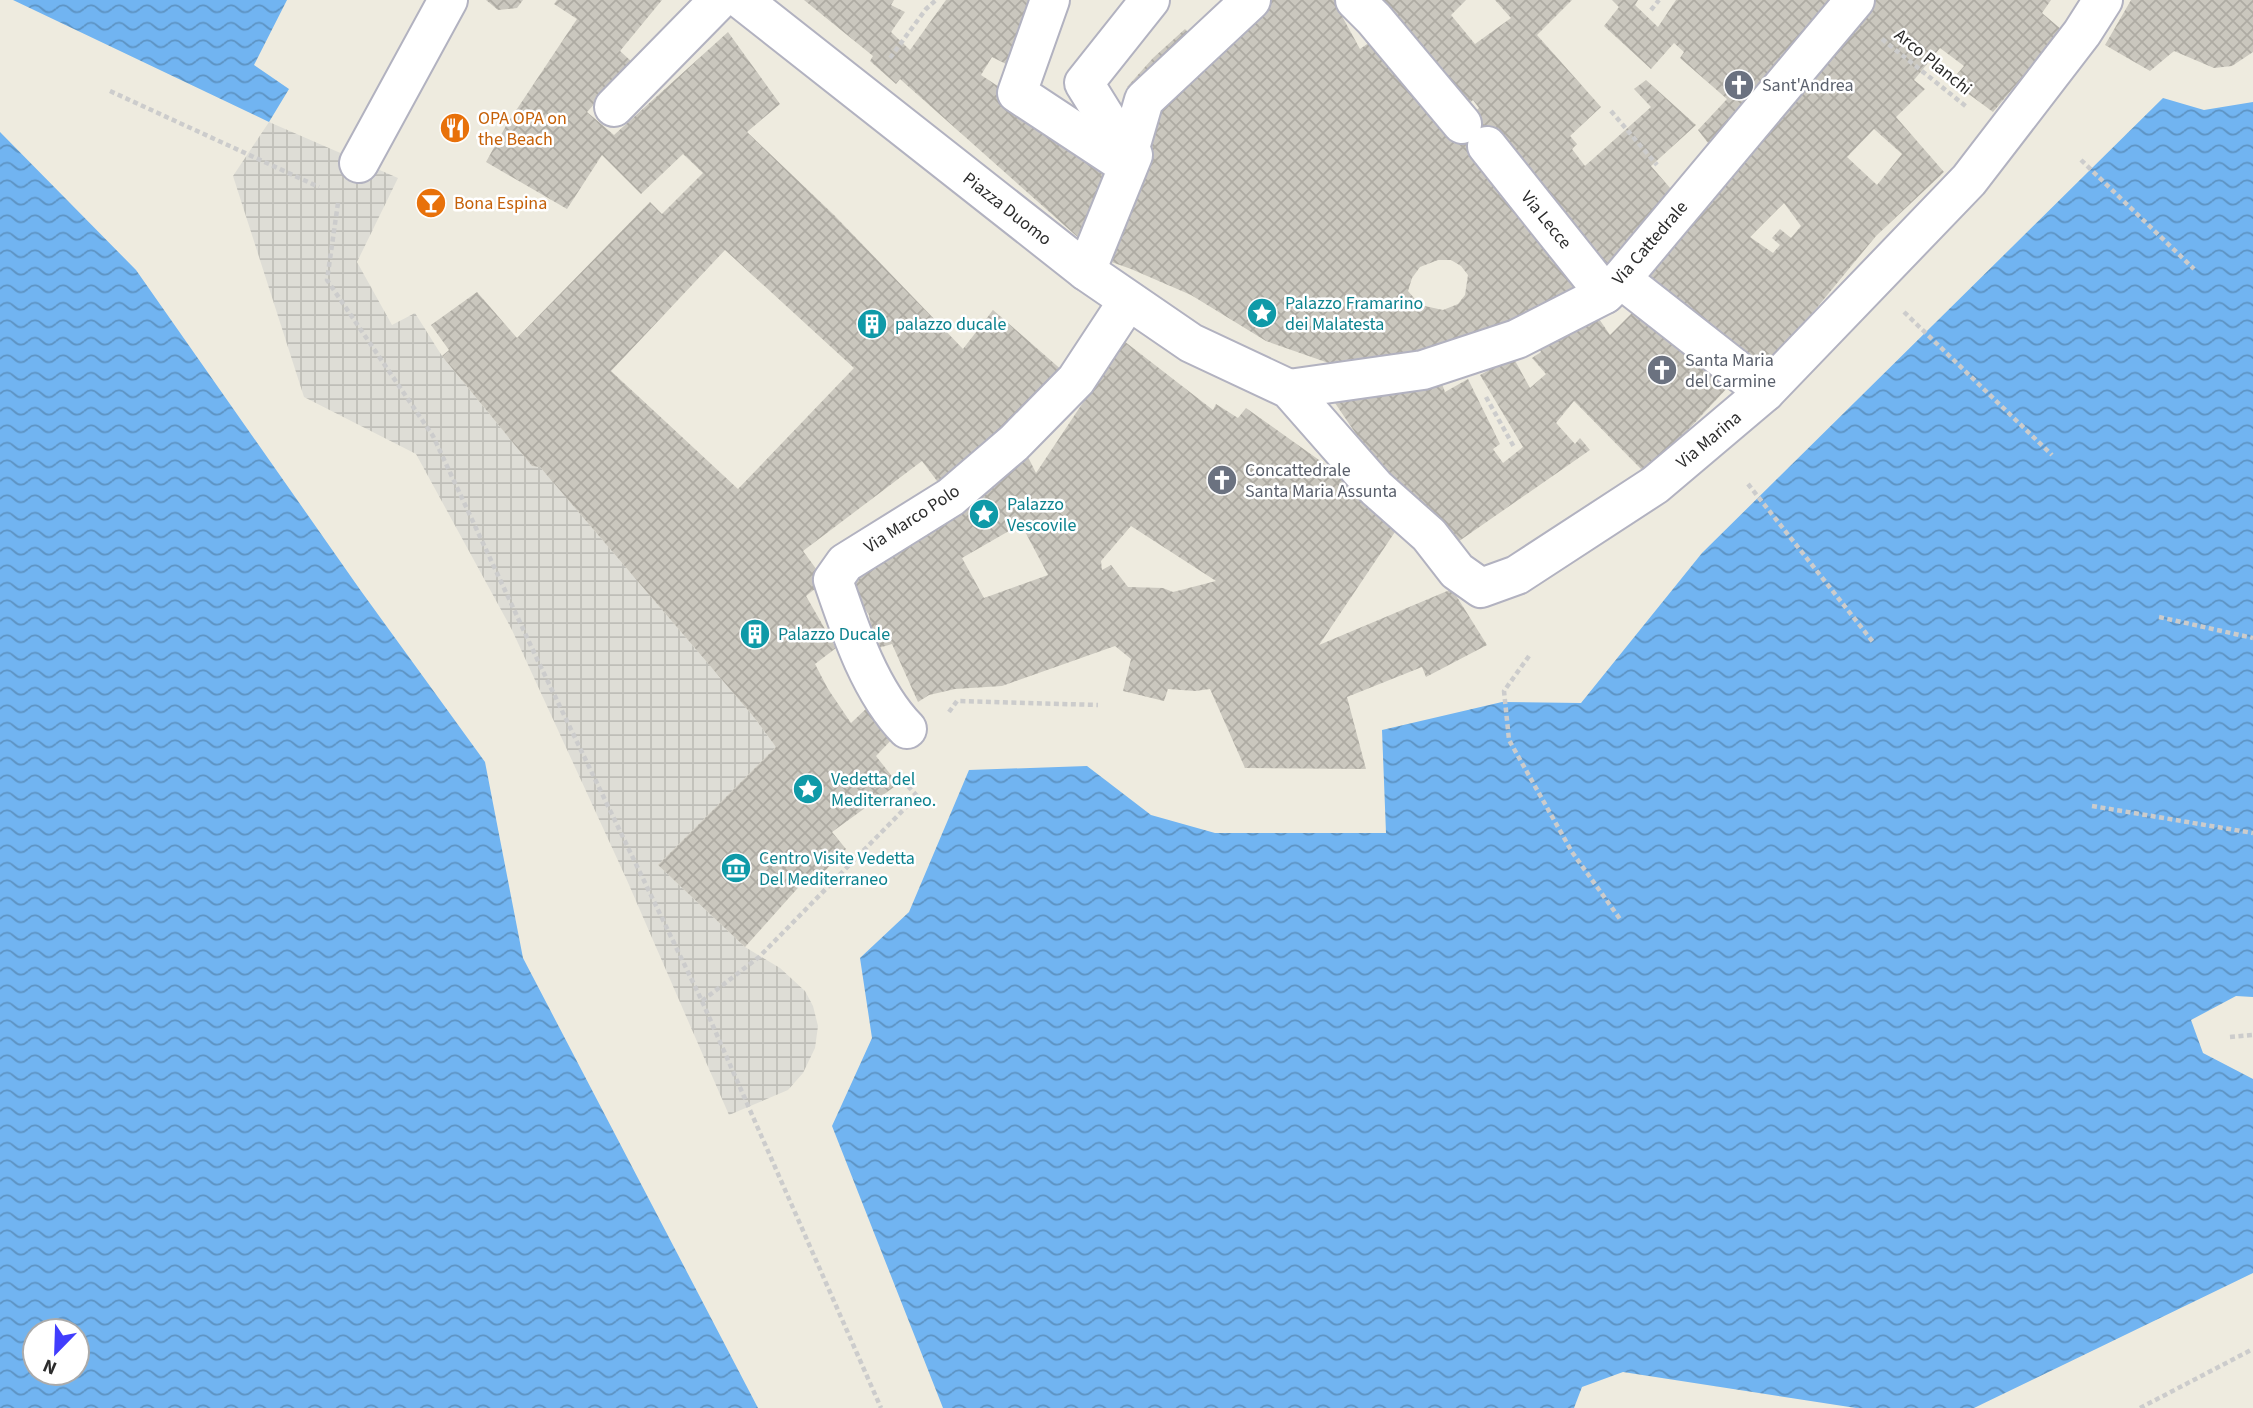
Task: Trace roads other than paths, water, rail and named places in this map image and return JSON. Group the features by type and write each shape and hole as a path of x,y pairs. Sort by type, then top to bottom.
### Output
{"street":[{"path":"359,163 448,0"},
{"path":"614,107 719,0"},
{"name":"Piazza Duomo","path":"742,0 1086,271 1128,301 1192,343 1289,389"},
{"path":"1050,0 1017,93 1117,159 1132,141 1144,100 1251,0"},
{"path":"1086,271 1133,155 1125,149 1084,83 1150,0"},
{"name":"Via Lecce","path":"1355,0 1613,286 1765,393"},
{"name":"Via Marina","path":"1289,389 1376,488 1429,535 1457,571 1481,588 1517,575 1655,485 1765,393 1969,180 2082,33 2103,0"},
{"name":"Via Cattedrale","path":"1289,389 1423,370 1517,339 1613,286 1850,5"},
{"name":"Via Marco Polo","path":"907,729 898,719 859,654 833,580 845,563 951,497 1014,443 1076,380 1128,301"}],"water":[{"path":"13,0 287,0 254,65 289,89 269,122"},
{"path":"2163,98 2204,110 2253,102 2253,997 2236,996 2191,1020 2203,1053 2253,1079 2253,1273 1974,1408 1856,1408 1623,1372 1582,1387 1574,1408 943,1408 832,1126 872,1038 860,958 909,912 969,770 1087,766 1151,815 1215,833 1386,833 1382,730 1502,702 1581,703 1702,553"},
{"path":"0,132 136,270 361,591 485,762 523,958 758,1408 0,1408"}],"place":[{"name":"Sant'Andrea","path":"1739,85"},
{"name":"OPA OPA on the Beach","path":"455,128"},
{"name":"Bona Espina","path":"431,203"},
{"name":"Palazzo Framarino dei Malatesta","path":"1262,313"},
{"name":"palazzo ducale","path":"872,324"},
{"name":"Santa Maria del Carmine","path":"1662,370"},
{"name":"Concattedrale Santa Maria Assunta","path":"1222,480"},
{"name":"Palazzo Vescovile","path":"984,514"},
{"name":"Palazzo Ducale","path":"755,634"},
{"name":"Vedetta del Mediterraneo.","path":"808,789"},
{"name":"Centro Visite Vedetta Del Mediterraneo","path":"736,868"}]}
